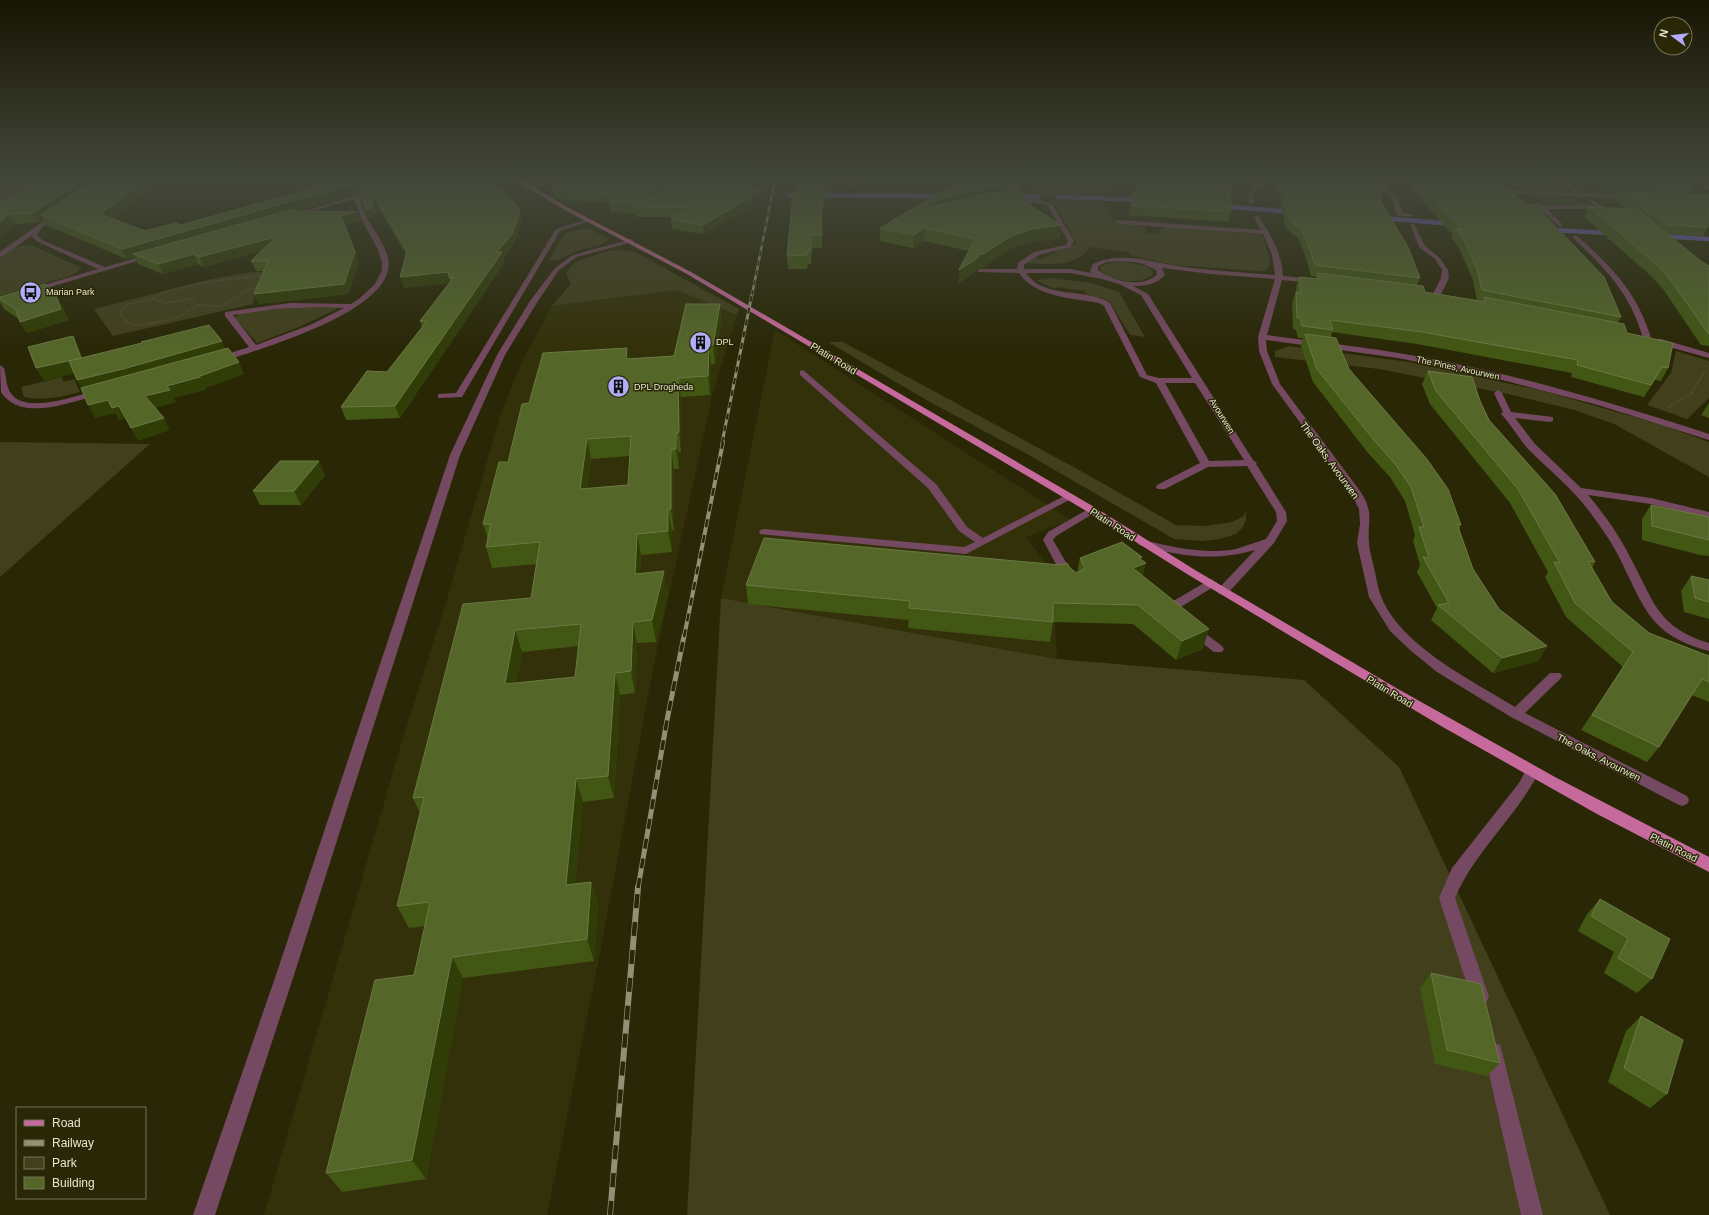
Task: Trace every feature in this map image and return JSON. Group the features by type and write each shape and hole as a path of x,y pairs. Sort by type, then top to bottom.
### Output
{"main road":[{"name":"Platin Road","path":"623,237 740,302 1092,510 1141,543 1408,702 1532,772 1709,865"}],"street":[{"path":"0,256 6,250 26,237"},
{"path":"35,237 40,242 104,269"},
{"path":"207,364 284,339 326,321 362,300 378,285 386,271 384,256 372,237"},
{"path":"440,396 459,396 554,237"},
{"path":"1068,237 1071,241 1068,246 1038,252 1028,257 1020,264 1021,271 1027,280 1052,292 1101,301 1107,305 1144,377 1159,381 1199,380"},
{"path":"1262,337 1279,276 1274,252 1268,237"},
{"path":"1417,237 1422,247 1437,258 1445,270 1445,278 1433,295 1445,298"},
{"path":"1576,237 1615,274 1627,290 1644,323 1647,338"},
{"path":"204,1215 455,455 502,355 534,301 557,269 566,261 587,252 631,241"},
{"path":"0,300 158,254"},
{"path":"1070,271 1114,259 1132,260 1184,271 1279,276 1320,281"},
{"path":"1150,264 1159,269 1161,275"},
{"path":"1095,265 1094,271 1102,277"},
{"path":"980,271 1070,271 1102,277 1122,283 1144,294 1148,283"},
{"path":"1122,283 1148,283 1154,281 1161,275 1184,271"},
{"name":"Avourwen","path":"1144,294 1252,463 1281,512 1282,521 1270,541 1223,591"},
{"path":"516,301 534,301"},
{"path":"255,349 228,314 273,308 335,305 352,306"},
{"path":"1635,336 1647,338 1709,356"},
{"name":"The Pines, Avourwen","path":"1262,337 1364,350 1470,370 1551,389 1658,420 1709,437"},
{"name":"The Oaks, Avourwen","path":"1262,337 1263,351 1276,384 1356,493 1364,509 1363,543 1375,597 1394,628 1442,669 1516,714 1682,800"},
{"path":"0,368 6,394 15,403 32,406 58,403 110,390"},
{"path":"804,372 932,486 963,529 982,542"},
{"path":"1159,381 1206,464"},
{"name":"The Pines, Avourwen","path":"1498,392 1506,414 1519,433 1537,453 1578,491 1617,542 1654,613 1671,630 1691,642 1709,647"},
{"path":"1506,414 1550,419"},
{"path":"1161,487 1206,464 1252,463"},
{"path":"1578,491 1651,501 1709,515"},
{"path":"764,532 966,551 1070,497"},
{"path":"1074,587 1050,547 1048,540 1052,534 1092,510"},
{"path":"1141,543 1178,552 1210,556 1240,553 1270,541"},
{"path":"1211,584 1167,610 1218,649"},
{"path":"1516,714 1555,676"},
{"path":"1483,1009 1447,898 1458,872 1524,787 1532,772"},
{"path":"1488,1032 1532,1215"}],"path":[{"path":"266,275 279,275 282,277 246,292 222,306 197,305 181,316 141,325 128,323 120,313 121,309 126,305 152,299 162,294 200,284 266,275"},
{"path":"152,299 167,303 191,299 197,305"},
{"path":"1658,420 1669,406 1691,394 1709,365"}],"shaded area":[{"path":"677,290 737,315 712,397 654,664 598,964 547,1215 264,1215 402,741 443,612 502,410 523,359 552,306"},
{"path":"775,330 1071,520 1026,537 1052,571 1057,659 721,598"}],"green space":[{"path":"563,237 605,237 609,239 603,244 580,250 558,260 549,260"},
{"path":"1072,237 1262,237 1269,255 1269,263 1266,271 1173,265 1130,255 1129,252 1090,247 1085,254 1070,261 1054,264 1028,263 1033,258 1040,259 1076,244"},
{"path":"25,245 33,246 82,268 67,277 0,296 0,259 10,249"},
{"path":"623,250 635,252 739,309 737,315 677,290 552,306 571,284 566,273 575,262 608,251"},
{"path":"1123,261 1146,266 1153,272 1152,275 1140,280 1126,281 1112,278 1101,271 1100,267 1109,263"},
{"path":"295,271 256,291 253,304 113,336 94,309 211,279 252,272"},
{"path":"1052,278 1091,283 1119,292 1145,337 1130,335 1110,302 1085,294 1085,291 1057,287 1054,289 1036,280"},
{"path":"332,306 337,309 299,327 257,343 235,318 240,313 258,310"},
{"path":"828,342 843,342 1081,471 1176,525 1206,526 1232,522 1244,516 1246,510 1246,520 1243,527 1236,534 1220,539 1202,541 1174,539 1027,454 928,401"},
{"path":"1289,346 1409,362 1544,391 1665,426 1709,442 1709,477 1614,424 1574,410 1513,395 1379,369 1275,357 1275,351"},
{"path":"1676,351 1709,361 1709,398 1687,419 1647,405 1671,373"},
{"path":"62,377 63,382 74,379 80,392 52,398 38,399 24,397 21,387"},
{"path":"0,442 150,444 0,577"},
{"path":"721,598 1057,659 1304,680 1399,767 1610,1215 687,1215"}],"building":[{"path":"93,237 166,237 122,249"},
{"path":"195,237 349,237 355,252 344,284 254,294 268,261 251,261 276,237 199,257 194,254 158,264 133,254"},
{"path":"399,237 510,237 497,252 502,252 395,406 341,407 367,371 387,372 427,321 420,321 454,277 450,279 448,272 400,277 407,251"},
{"path":"789,237 811,237 811,251 807,251 807,255 787,256"},
{"path":"965,237 1010,237 983,254 978,255 978,258 959,270 975,239"},
{"path":"1305,237 1402,237 1408,247 1420,278 1315,265"},
{"path":"1462,237 1565,237 1604,277 1621,317 1482,290 1477,269"},
{"path":"1624,237 1671,237 1709,266 1709,334 1669,278 1657,265"},
{"path":"1317,273 1423,286 1425,292 1485,302 1484,297 1624,324 1627,333 1673,343 1668,368 1662,367 1651,385 1577,365 1578,360 1422,332 1330,320 1333,330 1302,326 1300,318 1297,318 1296,292 1301,293 1299,277 1319,279"},
{"path":"45,284 56,296 61,309 20,322 16,310 0,299 0,297"},
{"path":"686,304 720,304 713,345 709,346 708,376 678,378 679,432 676,433 676,449 671,449 671,509 668,509 668,531 637,534 635,574 664,571 652,620 633,622 631,671 615,673 608,776 576,779 566,885 591,882 587,939 452,957 412,1160 326,1173 375,980 414,975 430,902 397,906 424,797 413,798 463,604 531,598 540,542 486,547 491,524 483,524 499,462 508,462 522,404 529,403 543,353 627,348 626,359 674,356","holes":["631,436 628,485 580,489 587,439","581,624 575,677 505,684 515,630"]},
{"path":"209,325 222,341 123,369 77,380 69,361 142,343 141,342"},
{"path":"1305,334 1336,338 1349,369 1426,458 1448,489 1461,525 1457,524 1473,569 1499,609 1547,646 1502,658 1438,605 1449,603 1423,557 1429,558 1419,527 1424,527 1411,487 1395,464 1317,369"},
{"path":"73,336 81,358 36,368 28,347"},
{"path":"228,348 239,362 200,377 167,386 170,390 145,396 164,418 131,428 119,406 112,408 108,400 88,405 81,388"},
{"path":"1428,371 1472,377 1480,401 1489,420 1555,494 1595,562 1588,561 1612,602 1649,633 1709,656 1709,682 1702,679 1659,747 1592,715 1633,652 1575,603 1554,562 1560,563 1518,489 1436,391"},
{"path":"280,461 319,461 294,491 253,491"},
{"path":"1651,505 1709,517 1709,540 1652,526"},
{"path":"764,538 1060,565 1067,563 1071,569 1077,573 1085,568 1080,558 1122,542 1142,557 1139,558 1146,563 1133,568 1209,629 1182,641 1138,605 1053,603 1053,622 909,608 910,601 746,585"},
{"path":"1691,576 1709,580 1709,602 1695,598"},
{"path":"1600,899 1670,939 1652,979 1618,958 1628,938 1591,916"},
{"path":"1431,973 1481,984 1500,1063 1447,1050"},
{"path":"1641,1016 1683,1040 1667,1094 1624,1068"}],"waterway":[{"path":"1671,237 1709,239"}],"railway":[{"path":"752,295 764,237"},
{"path":"722,443 752,294"},
{"path":"684,637 723,442"},
{"path":"638,888 667,720 684,636"},
{"path":"610,1215 638,887"}],"place":[{"name":"Marian Park","path":"30,292"},
{"name":"DPL","path":"701,342"},
{"name":"DPL Drogheda","path":"618,387"}]}
